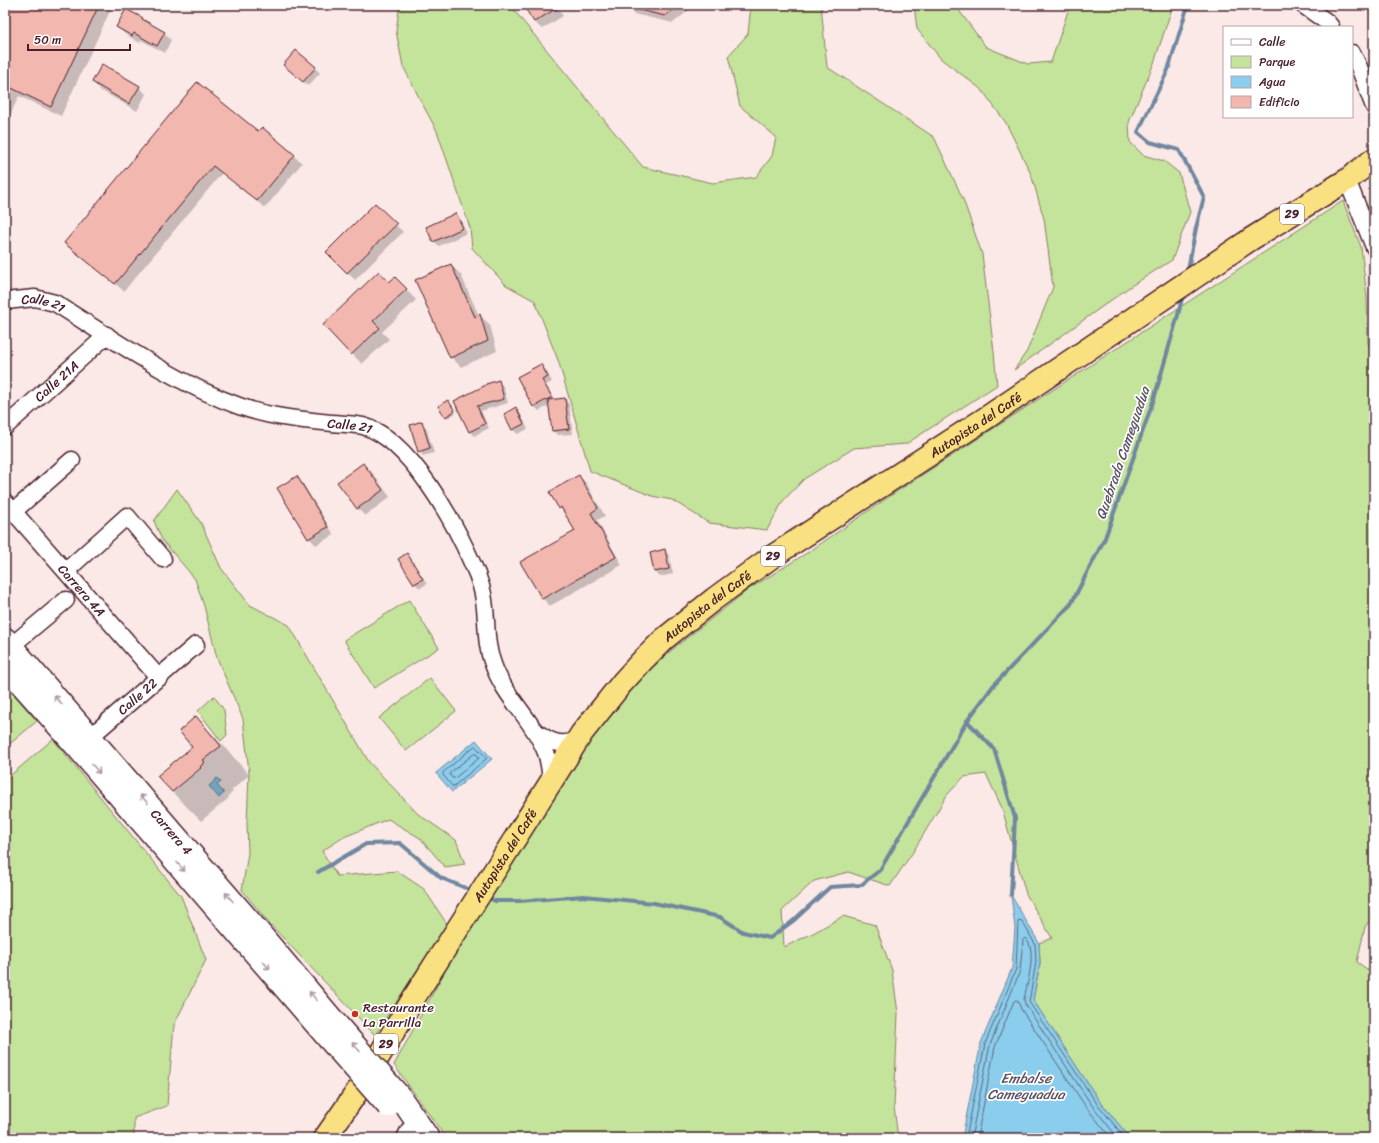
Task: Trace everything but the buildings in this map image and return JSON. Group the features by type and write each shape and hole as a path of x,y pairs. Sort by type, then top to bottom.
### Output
{"highway":[{"name":"Autopista del Café","path":"325,1138 359,1089 445,948 578,740 602,707 642,661 664,639 714,599 773,556 986,418 1251,239 1347,180 1374,159"}],"main road":[{"name":"Carrera 4","path":"7,650 84,742 394,1102 414,1136"}],"street":[{"path":"1303,5 1327,22 1330,26"},
{"path":"1353,56 1359,67 1374,107"},
{"path":"1347,180 1374,247"},
{"name":"Calle 21","path":"5,301 35,298 55,303 107,336 192,386 240,406 274,415 310,421 363,426 383,436 394,444 426,481 443,506 474,566 482,587 488,648 492,664 503,687 534,730 544,748 548,761 551,781"},
{"name":"Calle 21A","path":"5,427 107,336"},
{"path":"9,507 72,460"},
{"name":"Carrera 4A","path":"9,507 159,678"},
{"path":"66,572 127,516 163,559"},
{"path":"7,650 66,600"},
{"name":"Calle 22","path":"84,742 196,645"},
{"name":"Calle 21","path":"534,730 551,741 559,743 568,744 578,740"}],"green space":[{"path":"398,5 511,5 643,167 713,183 756,177 772,156 776,137 740,106 728,56 748,34 751,5 821,5 827,67 934,137 963,199 982,254 997,385 906,444 854,448 804,479 783,501 767,530 709,523 672,500 652,496 590,471 559,363 535,301 506,285 472,248 470,228 437,131 403,66 396,31 399,9"},
{"path":"914,5 955,5 986,47 1028,64 1051,62 1070,5 1173,5 1154,63 1129,122 1130,142 1143,155 1164,161 1179,173 1190,212 1172,260 1128,288 1014,370 1027,351 1053,287 1044,219 1031,174 1006,123 982,90 941,59 917,29"},
{"path":"1343,201 1361,247 1367,298 1368,343 1374,354 1374,914 1365,927 1357,962 1374,974 1374,1138 1130,1138 1098,1099 1033,1000 1040,963 1039,943 1052,938 1026,894 1002,808 986,774 964,777 947,795 913,852 890,886 848,872 814,881 782,911 784,947 843,916 875,925 892,970 898,1013 894,1107 898,1138 446,1138 394,1065 452,958 577,757 624,694 674,648 749,589 810,551 896,492"},
{"path":"177,489 201,523 221,568 250,605 289,625 369,762 418,814 456,840 465,864 445,867 420,838 388,819 344,837 322,851 337,876 397,871 424,889 447,924 375,1035 268,922 242,890 248,853 247,824 249,772 243,719 217,658 204,606 195,579 162,540 154,521"},
{"path":"409,600 439,648 374,688 344,640"},
{"path":"430,678 456,711 406,751 379,718"},
{"path":"5,684 37,721 5,748"},
{"path":"214,696 224,710 227,735 221,741 198,711"},
{"path":"53,739 181,896 206,960 174,1025 167,1106 134,1118 134,1138 5,1138 5,780"}],"water":[{"path":"476,740 492,759 452,792 436,773"},
{"path":"217,778 221,782 217,785 224,793 219,798 209,786"},
{"name":"Embalse Cameguadua","path":"1011,895 1039,943 1040,963 1033,1000 1098,1099 1130,1138 962,1138 981,1043 1012,968 1015,928"}],"waterway":[{"name":"Quebrada Cameguadua","path":"1187,274 1204,197 1179,150 1150,142 1138,132 1168,70 1188,5"},
{"path":"485,896 495,901 519,901 584,896 654,903 720,917 743,932 770,938 793,921 830,887 861,885 880,870 967,721 993,686 1071,604 1105,538 1154,399 1183,294"},
{"name":"Quebrada Cameguadua","path":"967,721 994,749 1015,818 1011,895"},
{"path":"318,872 366,844 400,843 441,878 473,891"}],"place":[{"name":"Restaurante La Parrilla","path":"355,1014"}]}
